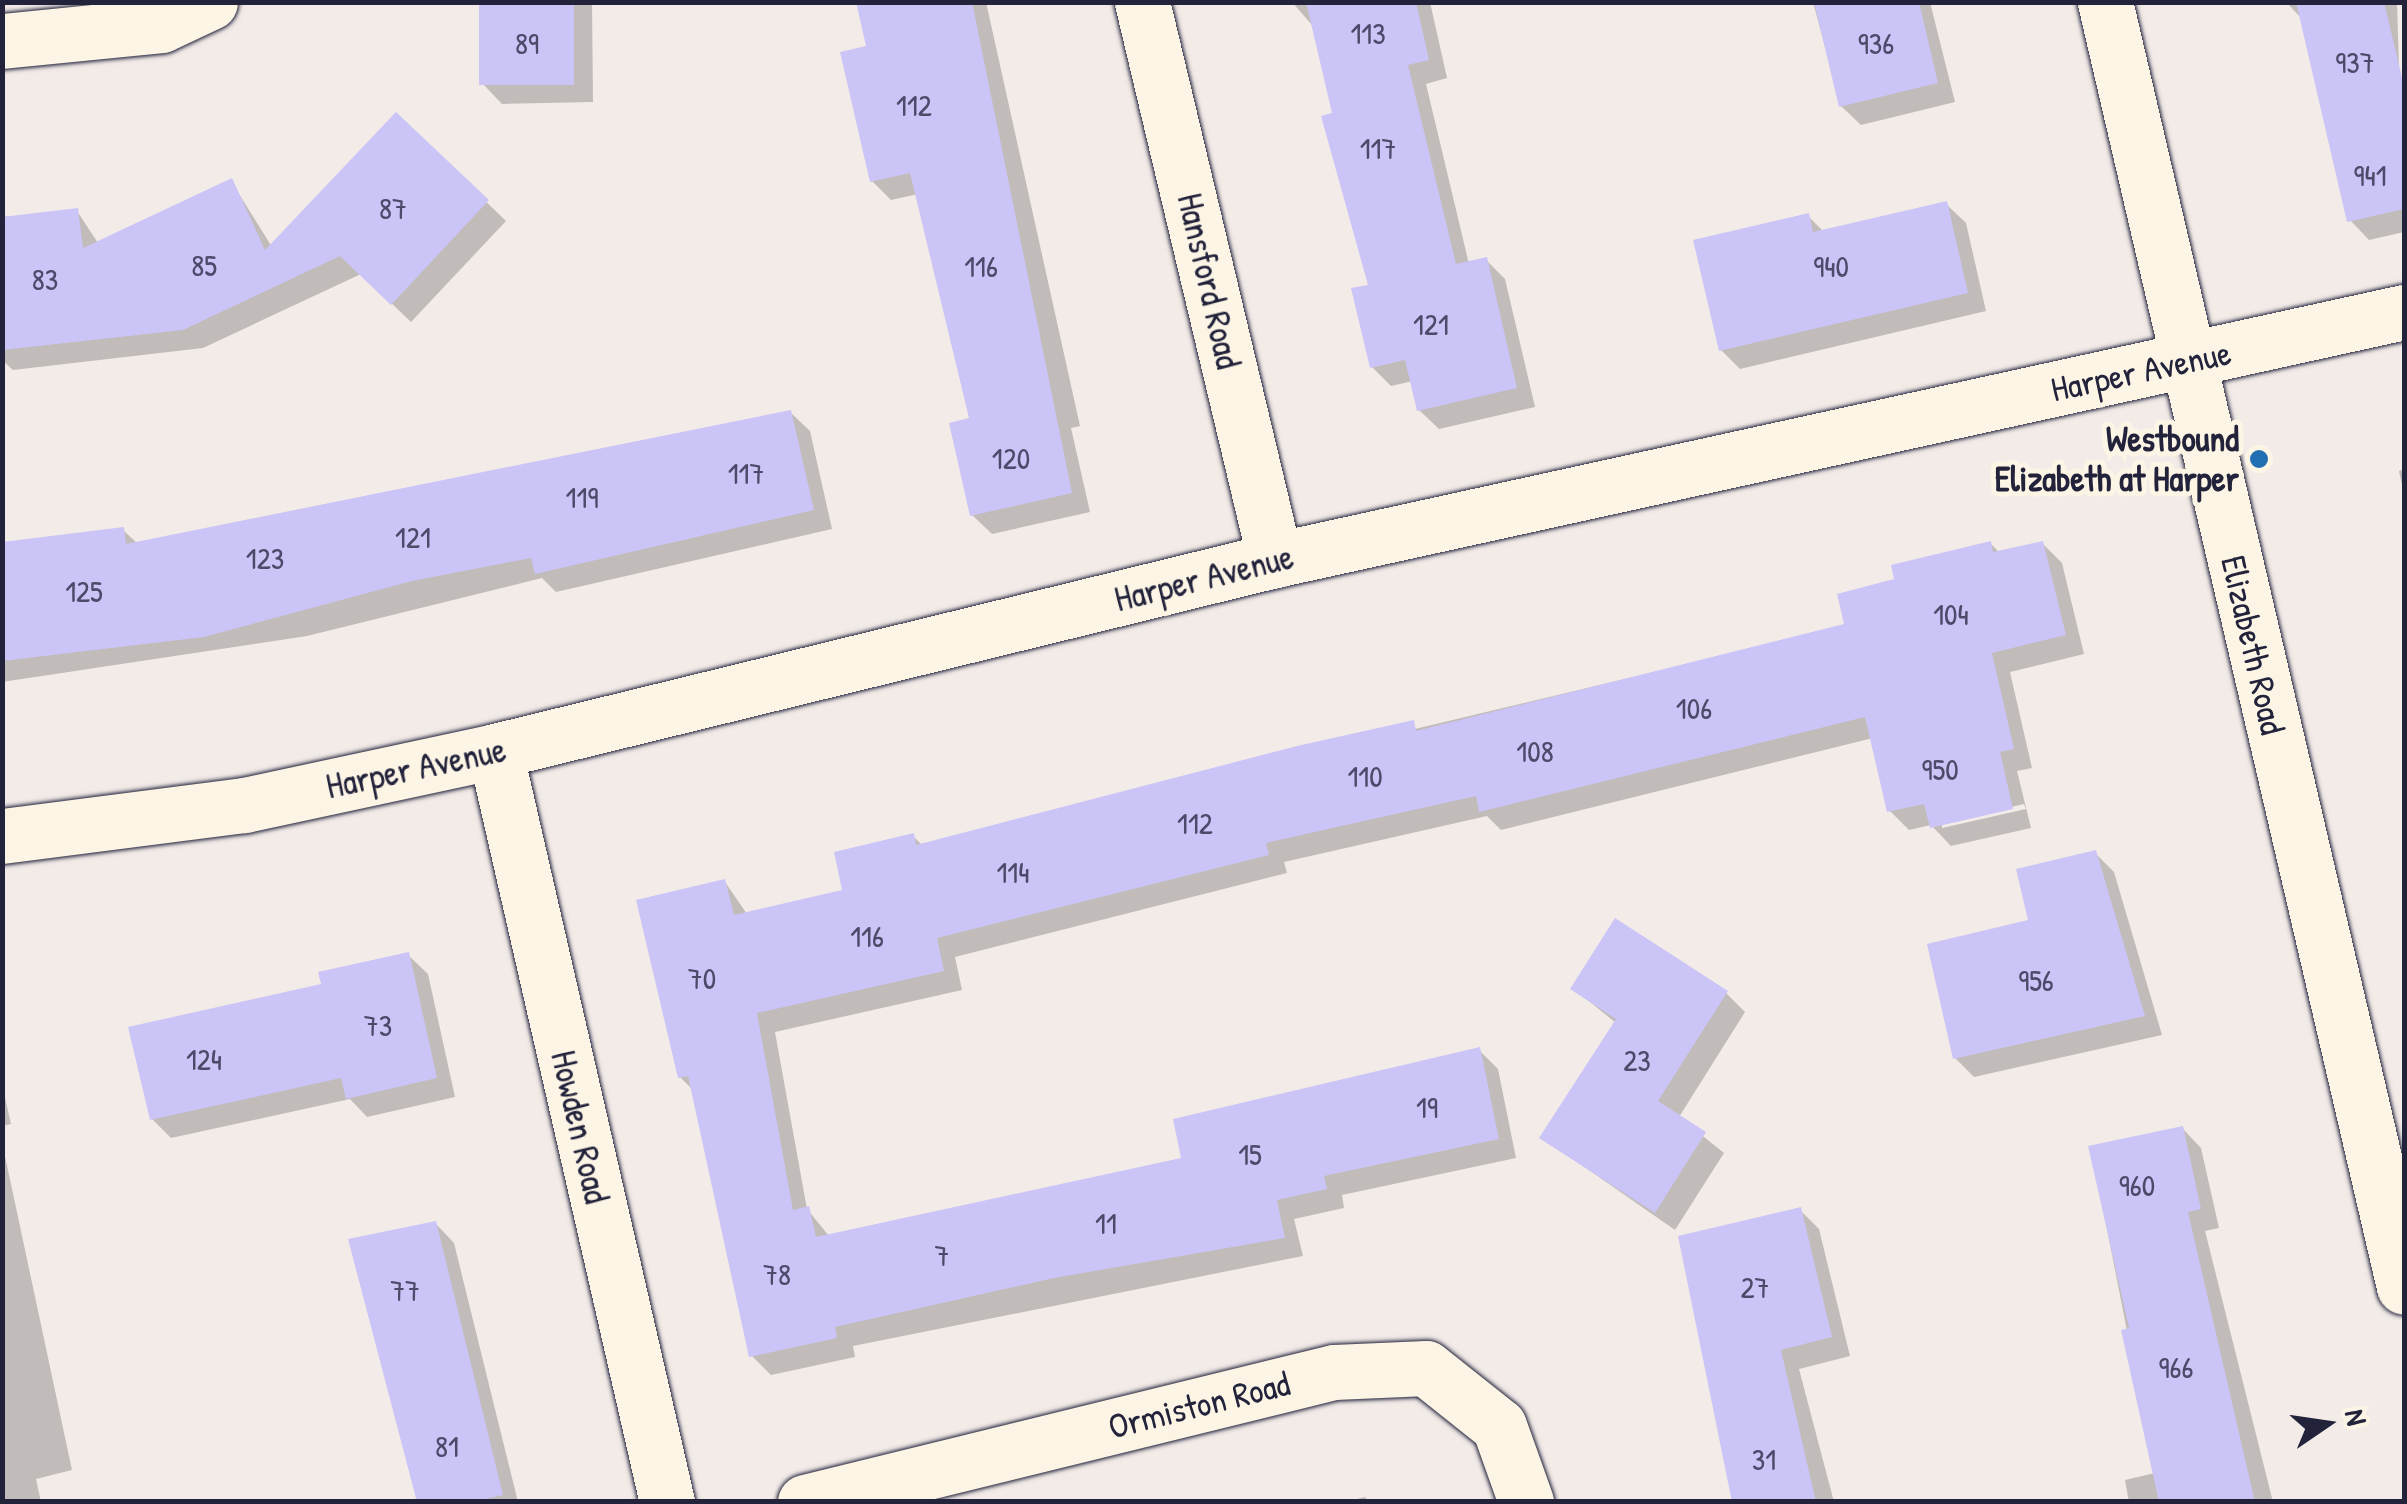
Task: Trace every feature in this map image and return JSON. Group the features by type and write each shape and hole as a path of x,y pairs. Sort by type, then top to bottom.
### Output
{"street":[{"path":"2,42 161,25 210,2"},
{"name":"Hansford Road","path":"1142,2 1275,560"},
{"name":"Elizabeth Road","path":"2105,2 2404,1287"},
{"name":"Harper Avenue","path":"2,836 244,805 495,752 1275,560 2404,312"},
{"name":"Howden Road","path":"495,752 667,1502"},
{"name":"Ormiston Road","path":"806,1502 1334,1372 1426,1368 1499,1426 1526,1502"}],"building":[{"path":"479,2 574,2 574,85 479,85"},
{"path":"856,2 972,2 1072,493 970,516 949,423 969,418 910,173 870,182 840,52 866,46"},
{"path":"1306,2 1416,2 1429,60 1408,65 1456,264 1487,257 1517,388 1417,411 1405,360 1370,368 1351,288 1368,285 1321,116 1332,113"},
{"path":"1814,2 1919,2 1938,83 1839,107"},
{"path":"2296,2 2384,2 2404,86 2404,209 2347,222"},
{"path":"396,112 489,200 391,305 340,256 183,330 2,350 2,217 78,208 83,248 232,178 265,250"},
{"path":"1947,201 1968,293 1719,351 1693,240 1809,213 1813,232"},
{"path":"791,410 814,510 535,574 531,558 412,581 204,637 2,661 2,542 124,527 126,544"},
{"path":"1991,541 1993,552 2043,541 2066,635 1992,653 2014,749 2000,752 2013,809 1930,828 1924,804 1887,812 1865,717 1479,812 1476,796 1266,843 1269,855 937,938 944,971 757,1013 793,1210 809,1206 816,1237 1181,1158 1173,1119 1480,1047 1499,1139 1324,1176 1327,1189 1277,1200 1285,1238 1054,1278 835,1327 837,1338 749,1357 688,1076 678,1078 636,900 725,879 734,915 842,890 834,852 914,833 916,845 1297,746 1414,720 1416,731 1844,624 1837,594 1894,579 1891,565"},
{"path":"2096,850 2145,1016 1953,1059 1927,944 2028,920 2016,869"},
{"path":"1615,918 1728,991 1658,1101 1706,1132 1655,1213 1539,1138 1616,1019 1570,989"},
{"path":"409,952 437,1078 346,1099 341,1078 150,1120 128,1027 321,984 318,972"},
{"path":"2183,1126 2201,1209 2188,1212 2255,1502 2159,1502 2121,1330 2129,1328 2088,1146"},
{"path":"1801,1207 1832,1337 1781,1350 1816,1502 1732,1502 1678,1236"},
{"path":"436,1221 503,1495 473,1502 417,1502 348,1239"}],"place":[{"name":"Westbound Elizabeth at Harper","path":"2259,459"}]}
